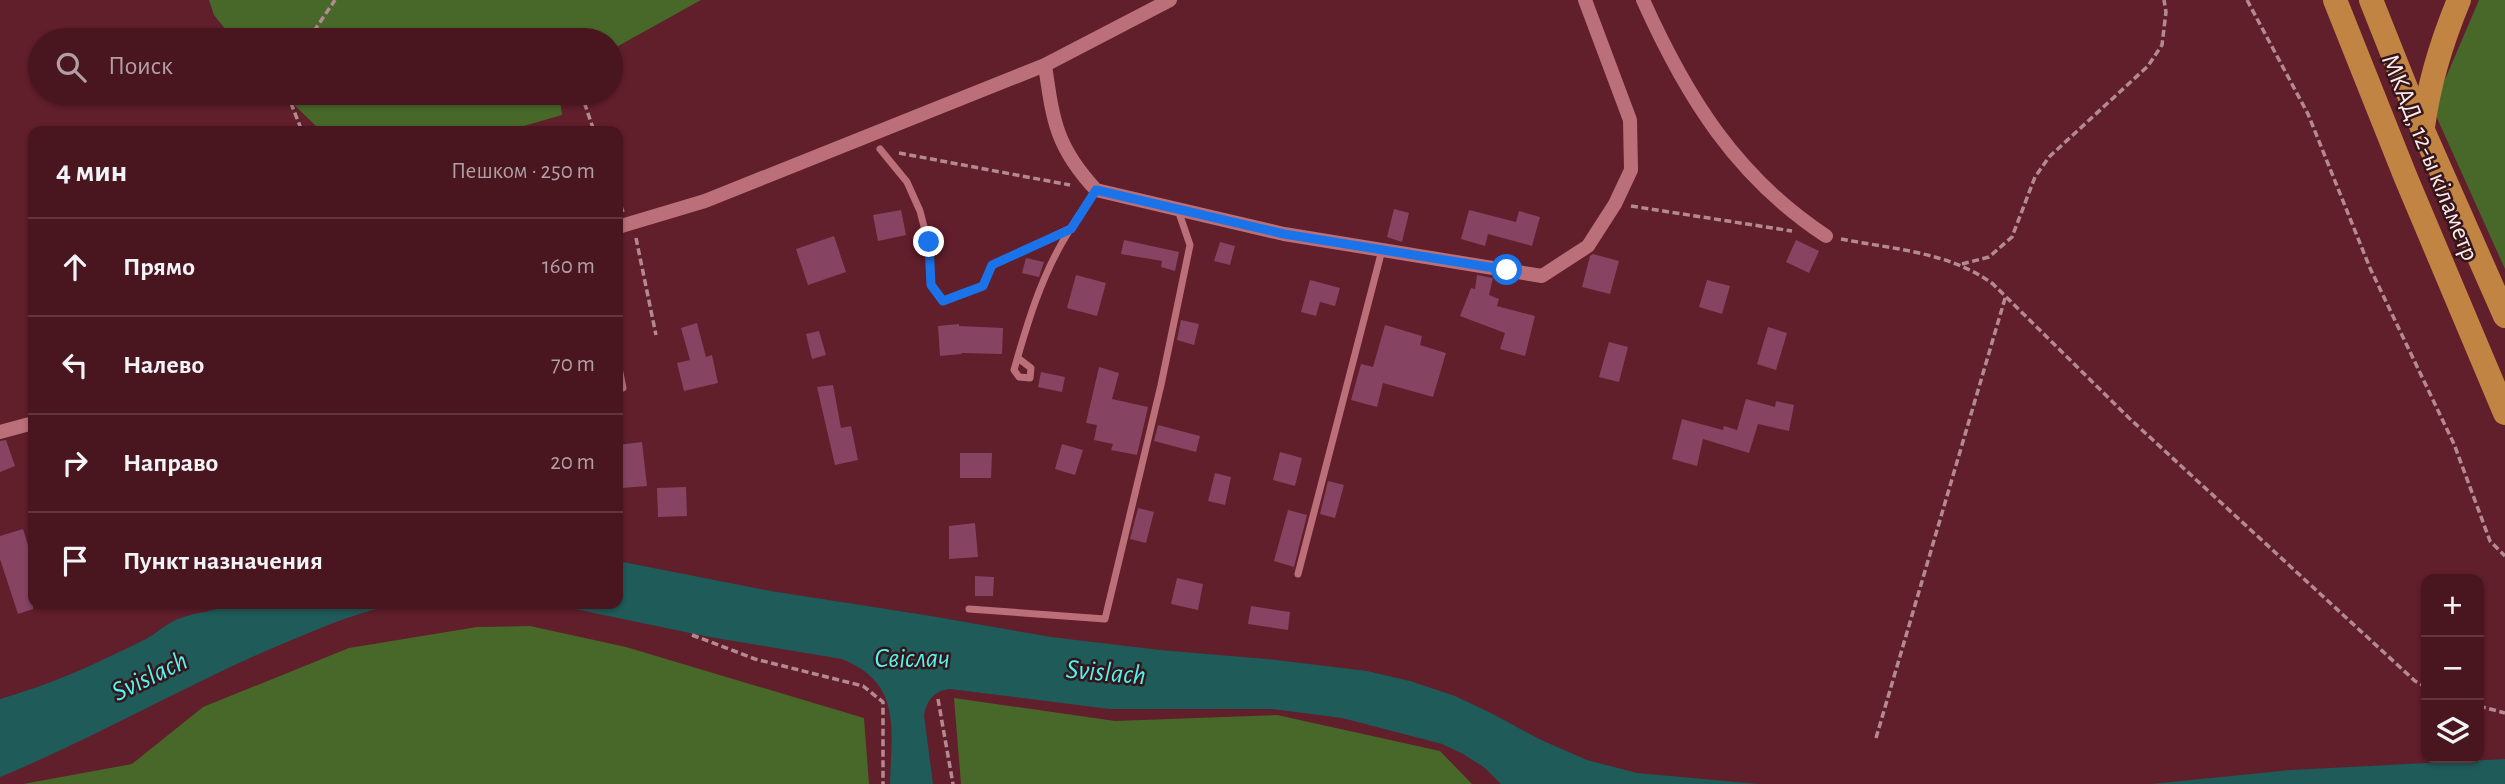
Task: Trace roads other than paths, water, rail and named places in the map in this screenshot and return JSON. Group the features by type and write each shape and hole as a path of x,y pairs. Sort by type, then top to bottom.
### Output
{"highway":[{"name":"МКАД, 12-ы кіламетр","path":"2335,0 2505,413"},
{"name":"МКАД, 12-ы кіламетр","path":"2371,0 2505,316"},
{"path":"2423,128 2433,72 2459,0"}],"street":[{"path":"625,225 705,201 1045,65 1170,0"},
{"path":"1045,65 1052,111 1063,147 1078,170 1096,190 1284,234 1542,276 1588,246 1615,204 1631,170 1630,120 1585,0"},
{"path":"1643,0 1668,56 1707,120 1760,183 1826,236"},
{"path":"0,432 28,424"}],"lane":[{"path":"880,149 907,182 920,211 929,242 931,285 943,301 983,286 992,265 1071,229"},
{"path":"1018,358 1038,293 1071,229 1096,190"},
{"path":"969,609 1105,619 1161,385 1190,245 1178,209"},
{"path":"1298,574 1382,250"}],"water":[{"name":"Свіслач","path":"623,562 771,591 1051,637 1367,671 1410,681 1455,696 1587,760 1637,773 1759,784 1501,784 1485,768 1442,744 1342,718 1272,709 1109,709 950,689 932,697 924,715 933,784 890,784 892,745 889,710 875,681 862,669 842,659 709,637 575,609 623,609"},
{"name":"Svislach","path":"217,609 378,609 257,655 0,777 0,699 93,664 146,639 178,619"},
{"path":"2505,759 2505,784 2151,784 2291,770 2484,763 2484,760"}]}
